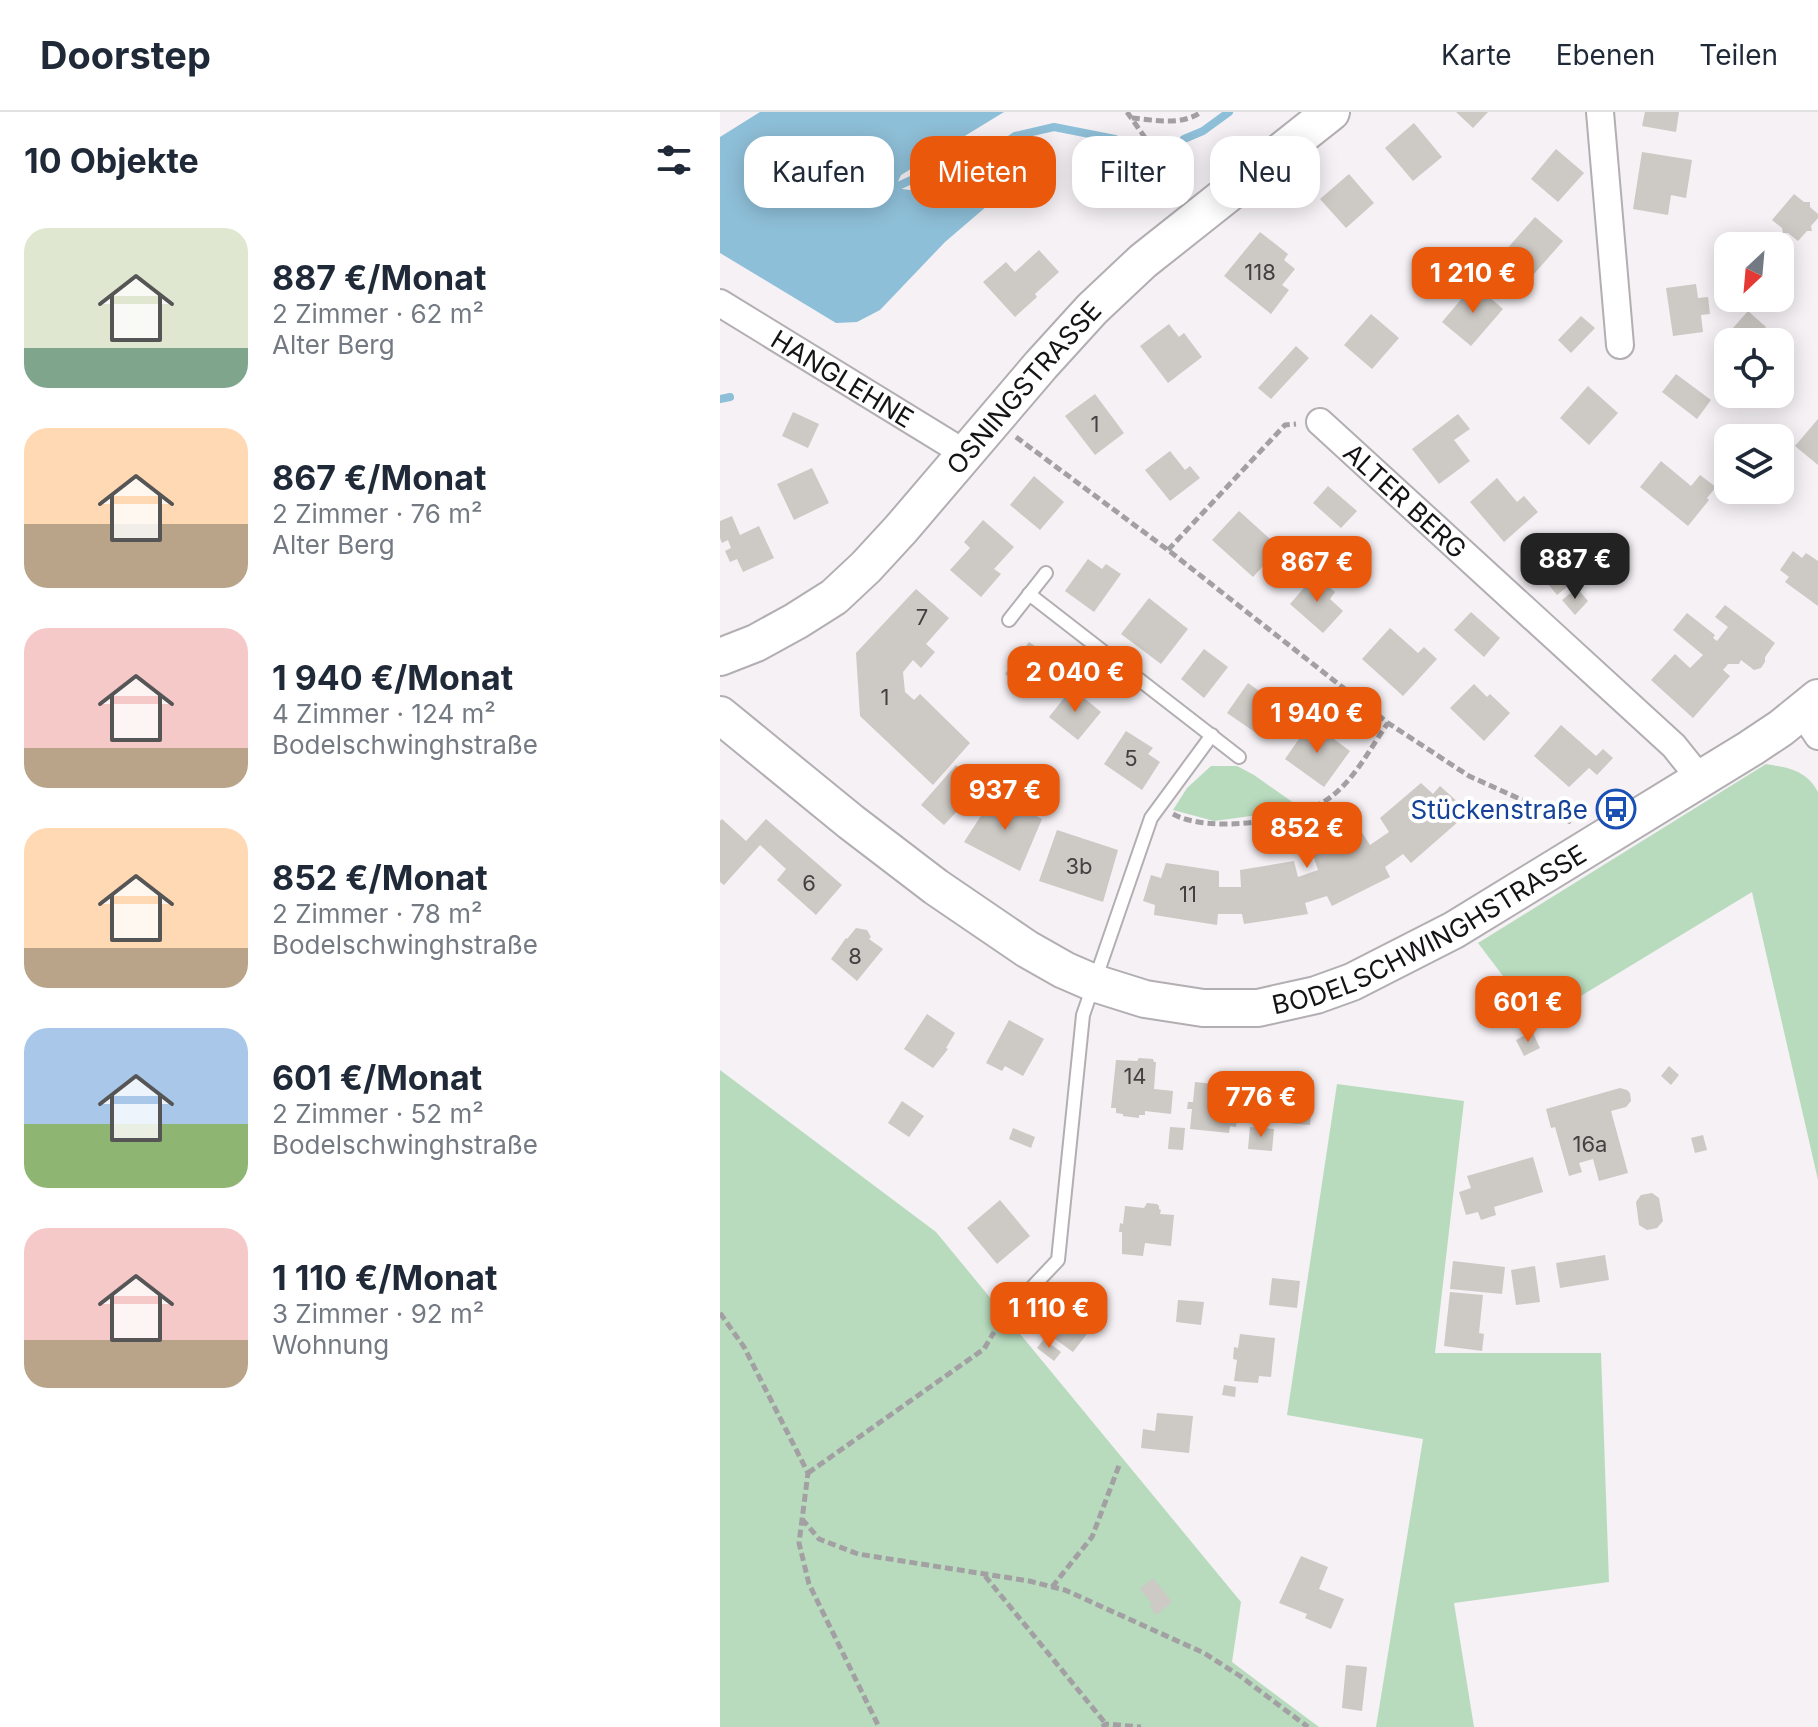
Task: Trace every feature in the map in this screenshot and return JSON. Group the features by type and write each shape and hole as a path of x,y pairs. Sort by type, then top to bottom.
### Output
{"street":[{"name":"OSNINGSTRASSE","path":"720,657 756,643 834,597 866,567 1092,309 1143,261 1331,112"},
{"path":"1600,112 1620,345"},
{"name":"HANGLEHNE","path":"720,303 966,454"},
{"name":"ALTER BERG","path":"1320,422 1674,746 1698,780"},
{"name":"BODELSCHWINGHSTRASSE","path":"720,715 936,887 1027,949 1064,970 1145,999 1203,1008 1258,1008 1316,995 1352,982 1454,930 1781,728 1813,715"}],"lane":[{"path":"1009,620 1046,573"},
{"path":"1029,594 1239,757"},
{"path":"1003,1318 1058,1260 1083,1015 1151,818 1212,735"}],"path":[{"path":"1127,112 1144,136"},
{"path":"1131,118 1175,121 1197,116 1201,112"},
{"path":"1168,550 1285,425 1320,422"},
{"path":"1027,447 1168,550 1388,723 1469,776 1605,837"},
{"path":"1160,806 1180,818 1214,825 1248,823 1313,807 1335,794 1348,780 1388,723"},
{"path":"720,1313 744,1347 808,1473 799,1543 809,1584 879,1727"},
{"path":"808,1473 984,1349 1003,1318"},
{"path":"1052,1587 1092,1537 1120,1463"},
{"path":"802,1519 819,1539 858,1554 1029,1581 1065,1590 1204,1653 1308,1727"},
{"path":"984,1575 1104,1726 1141,1727"}],"green space":[{"path":"1766,764 1802,775 1818,792 1818,1180 1752,892 1538,1022 1478,943"},
{"path":"1211,766 1237,766 1298,806 1214,821 1173,810 1187,788"},
{"path":"720,1070 936,1232 1241,1602 1232,1662 1319,1727 720,1727"},
{"path":"1337,1084 1464,1101 1435,1353 1601,1353 1609,1582 1454,1603 1474,1727 1376,1727 1423,1439 1287,1415"}],"water":[{"path":"760,112 1004,112 965,136 910,136 910,169 901,175 896,186 910,190 910,208 985,208 945,242 880,310 857,322 836,323 720,253 720,137"}],"building":[{"path":"1456,112 1488,112 1473,128"},
{"path":"1645,112 1679,112 1676,132 1642,126"},
{"path":"1414,123 1442,157 1413,181 1385,148"},
{"path":"1556,149 1584,173 1558,202 1531,179"},
{"path":"1642,152 1692,160 1686,198 1671,195 1668,215 1633,209"},
{"path":"1349,174 1374,203 1346,228 1320,199"},
{"path":"1794,194 1804,202 1810,202 1810,207 1818,214 1811,226 1812,231 1807,231 1798,241 1794,232 1783,232 1772,220"},
{"path":"1535,217 1563,241 1518,292 1491,267"},
{"path":"1260,232 1288,254 1284,260 1295,269 1282,285 1289,290 1271,314 1224,276"},
{"path":"1039,250 1059,272 1015,317 983,282 1006,262 1015,272"},
{"path":"1474,284 1503,309 1471,346 1442,322"},
{"path":"1696,284 1698,298 1708,297 1710,314 1701,315 1703,332 1673,336 1666,288"},
{"path":"1747,312 1766,327 1765,328 1733,328"},
{"path":"1371,314 1399,338 1372,369 1344,345"},
{"path":"1581,316 1595,328 1571,353 1558,340"},
{"path":"1169,324 1179,337 1184,333 1202,357 1168,383 1140,346"},
{"path":"1296,346 1309,358 1271,399 1258,388"},
{"path":"1676,374 1711,400 1697,419 1662,392"},
{"path":"1588,386 1618,413 1589,445 1560,418"},
{"path":"1095,394 1124,433 1095,455 1065,416"},
{"path":"793,412 819,424 808,448 782,436"},
{"path":"1458,414 1470,429 1454,440 1470,461 1439,484 1412,449"},
{"path":"1818,419 1818,465 1795,446"},
{"path":"1170,451 1185,470 1190,466 1200,478 1170,501 1145,470"},
{"path":"1661,461 1691,486 1700,475 1714,486 1714,489 1688,526 1640,487"},
{"path":"812,468 829,503 794,520 777,484"},
{"path":"1034,476 1064,502 1040,530 1010,505"},
{"path":"1497,478 1517,502 1524,496 1538,512 1504,542 1470,502"},
{"path":"1328,486 1357,511 1341,528 1313,503"},
{"path":"1239,511 1280,548 1253,577 1212,540"},
{"path":"732,516 740,535 759,526 774,558 743,572 737,559 730,562 725,551 731,548 728,540 722,543 720,521"},
{"path":"983,520 1014,547 994,569 1001,574 981,597 950,570 970,548 964,542"},
{"path":"1558,543 1572,558 1582,550 1594,565 1557,595 1532,564"},
{"path":"1793,551 1802,558 1806,553 1818,561 1818,606 1785,582 1789,577 1780,570"},
{"path":"1088,559 1102,569 1106,564 1121,574 1094,612 1065,591"},
{"path":"1315,575 1335,592 1330,599 1343,611 1323,633 1290,604"},
{"path":"1577,588 1588,601 1575,615 1562,600"},
{"path":"916,589 949,618 926,644 935,652 921,668 913,660 903,672 905,692 914,700 920,694 970,743 933,785 860,716 856,653"},
{"path":"1149,598 1188,629 1161,664 1121,634"},
{"path":"1725,605 1775,643 1761,668 1754,670 1741,660 1739,664 1728,664 1723,670 1730,676 1693,718 1651,680 1675,654 1690,668 1703,655 1673,630 1687,613 1715,635 1713,638 1717,641 1728,627 1715,617"},
{"path":"1471,612 1500,638 1484,657 1454,630"},
{"path":"1390,628 1418,653 1424,647 1437,659 1403,696 1362,659"},
{"path":"1029,642 1057,662 1033,695 1005,674"},
{"path":"1204,649 1228,667 1204,698 1181,679"},
{"path":"1248,683 1283,708 1262,737 1227,713"},
{"path":"1474,684 1510,713 1484,741 1450,708"},
{"path":"1072,688 1101,712 1078,740 1049,717"},
{"path":"1311,722 1350,751 1324,787 1285,759"},
{"path":"1561,725 1596,756 1603,749 1613,758 1597,775 1589,768 1569,787 1534,756"},
{"path":"1126,731 1153,748 1148,754 1160,762 1142,790 1104,764"},
{"path":"956,765 980,787 944,825 921,805"},
{"path":"1421,783 1433,794 1440,786 1460,804 1452,813 1459,821 1411,863 1403,854 1385,867 1390,877 1332,906 1327,896 1305,903 1308,914 1244,924 1242,914 1218,914 1217,925 1154,915 1155,905 1143,901 1151,875 1161,878 1166,863 1219,871 1219,887 1241,887 1240,870 1294,861 1298,877 1318,870 1313,855 1361,831 1370,845 1389,832 1380,818"},
{"path":"995,794 1042,819 1020,871 964,842"},
{"path":"722,819 746,841 766,819 842,885 816,915 777,880 786,869 760,845 724,885 720,882"},
{"path":"1057,830 1118,850 1103,902 1039,881"},
{"path":"856,928 867,930 869,939 883,949 857,981 831,959"},
{"path":"927,1014 955,1033 948,1049 933,1068 904,1049"},
{"path":"1009,1020 1044,1039 1023,1076 1005,1066 1002,1071 986,1063"},
{"path":"1532,1031 1540,1048 1524,1056 1516,1040"},
{"path":"1139,1058 1156,1062 1154,1089 1173,1091 1171,1114 1145,1111 1145,1115 1139,1115 1139,1118 1123,1116 1116,1113 1116,1108 1111,1108 1116,1060 1137,1061"},
{"path":"1669,1066 1679,1075 1671,1085 1661,1076"},
{"path":"1278,1077 1314,1080 1310,1125 1274,1122"},
{"path":"1195,1082 1234,1086 1231,1119 1237,1120 1236,1127 1230,1126 1229,1133 1190,1129 1192,1109 1187,1109 1188,1102 1193,1102"},
{"path":"1620,1088 1630,1093 1631,1101 1626,1107 1611,1111 1628,1173 1599,1181 1593,1159 1579,1163 1582,1172 1569,1176 1555,1127 1551,1128 1546,1109"},
{"path":"902,1101 924,1116 909,1137 888,1123"},
{"path":"1170,1127 1185,1128 1183,1150 1168,1149"},
{"path":"1250,1127 1274,1129 1272,1151 1248,1149"},
{"path":"1013,1128 1035,1137 1031,1148 1009,1139"},
{"path":"1703,1135 1707,1150 1695,1153 1691,1138"},
{"path":"1533,1157 1543,1192 1494,1207 1496,1215 1481,1220 1478,1212 1466,1215 1459,1192 1471,1188 1467,1176"},
{"path":"1652,1193 1659,1198 1663,1221 1657,1228 1647,1230 1639,1225 1636,1202 1641,1195"},
{"path":"1000,1200 1030,1236 997,1264 967,1228"},
{"path":"1147,1203 1157,1204 1160,1214 1174,1215 1171,1246 1145,1243 1143,1256 1122,1254 1122,1232 1119,1232 1125,1206 1144,1208"},
{"path":"1605,1255 1609,1280 1560,1288 1556,1263"},
{"path":"1453,1261 1505,1267 1502,1294 1450,1289"},
{"path":"1535,1266 1540,1302 1516,1305 1511,1270"},
{"path":"1272,1278 1300,1281 1297,1308 1269,1305"},
{"path":"1450,1292 1483,1295 1479,1333 1484,1334 1482,1351 1444,1346"},
{"path":"1178,1300 1204,1302 1201,1325 1176,1322"},
{"path":"1065,1311 1090,1326 1073,1352 1048,1334"},
{"path":"1240,1334 1275,1338 1271,1377 1259,1376 1258,1383 1234,1381 1237,1360 1233,1359 1234,1347 1238,1348"},
{"path":"1044,1339 1061,1352 1054,1361 1037,1348"},
{"path":"1224,1385 1236,1387 1235,1397 1222,1395"},
{"path":"1157,1413 1193,1416 1189,1453 1141,1448 1143,1429 1155,1431"},
{"path":"1301,1556 1328,1567 1319,1589 1344,1599 1331,1629 1305,1618 1307,1614 1279,1603"},
{"path":"1153,1578 1172,1602 1156,1615 1140,1589"},
{"path":"1346,1665 1367,1667 1362,1711 1342,1708"}],"waterway":[{"path":"1191,136 1229,112"},
{"path":"894,188 954,159 971,143 1006,142 1015,136 1054,127 1100,136"},
{"path":"720,399 730,397"}],"place":[{"name":"Stückenstraße","path":"1616,809"}]}
